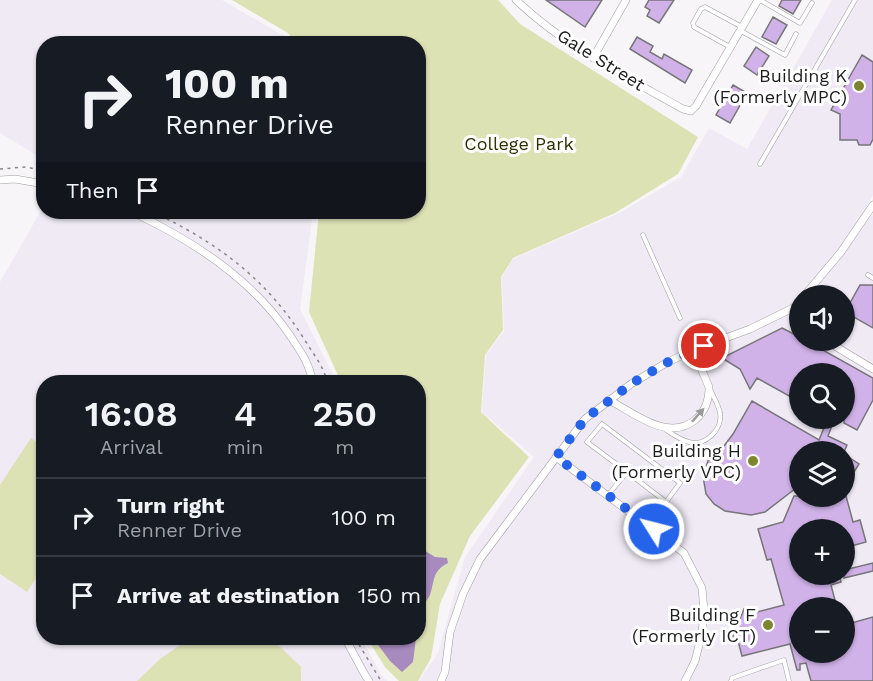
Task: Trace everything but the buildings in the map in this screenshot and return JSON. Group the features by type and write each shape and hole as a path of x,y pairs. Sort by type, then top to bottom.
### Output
{"street":[{"name":"Gale Street","path":"516,0 593,58 683,110 691,111 696,106 730,48"},
{"path":"593,58 626,0"},
{"path":"730,48 759,0"},
{"path":"0,180 15,179 36,183"},
{"path":"813,285 841,252 873,204"},
{"path":"147,219 172,231 247,285 274,313 308,363 311,375"},
{"path":"441,681 445,672 450,632 463,594 480,559 585,419 631,384 693,350 750,329 789,310"},
{"path":"609,400 662,428 682,427 694,421 706,406 709,387 693,350"},
{"path":"843,351 873,369"},
{"path":"556,457 684,553 702,588 704,611 702,633 695,661 685,681"},
{"path":"349,645 369,681"}],"lane":[{"path":"759,0 800,23 812,3"},
{"path":"760,164 855,0"},
{"path":"730,48 694,27 693,23 701,9 705,7 785,55 796,34"},
{"path":"643,235 680,318"},
{"path":"662,428 689,442 704,440 712,435 720,422 720,412 709,387"},
{"path":"602,424 680,483 666,502 627,472 587,442 602,424"},
{"path":"608,496 627,472"},
{"path":"731,681 732,678 784,660 789,681"}],"path":[{"path":"0,169 26,167 36,169"},
{"path":"359,645 381,681"}],"shaded area":[{"path":"0,0 222,0 284,36 36,36 36,155 0,133"},
{"path":"832,0 873,0 873,195 864,211 873,216 873,681 419,681 438,653 465,557 534,457 482,412 486,355 504,331 502,277 513,259 619,213 681,177 709,128 747,149"},
{"path":"36,219 312,219 300,309 333,375 36,375 36,645 365,645 382,676 388,681 0,681 0,282"},
{"path":"426,551 435,557 447,558 448,563 439,569 435,576 426,601"},
{"path":"378,645 415,645 413,662 402,672"}],"green space":[{"name":"College Park","path":"232,0 498,0 520,24 698,137 678,174 615,213 513,258 501,277 503,330 485,355 481,412 529,457 470,536 440,604 431,658 418,681 399,681 385,667 371,645 426,645 426,375 338,375 309,312 318,219 426,219 426,36 290,36"},
{"path":"31,438 36,442 36,578 27,592 0,574 0,485"},
{"path":"180,645 278,645 301,667 301,681 137,681 160,659"}],"place":[{"name":"Building K (Formerly MPC)","path":"859,86"},
{"name":"Building H (Formerly VPC)","path":"753,461"},
{"name":"Building F (Formerly ICT)","path":"768,625"}],"route":[{"path":"654,529 556,457 585,419 631,384 666,363 704,346"}]}
